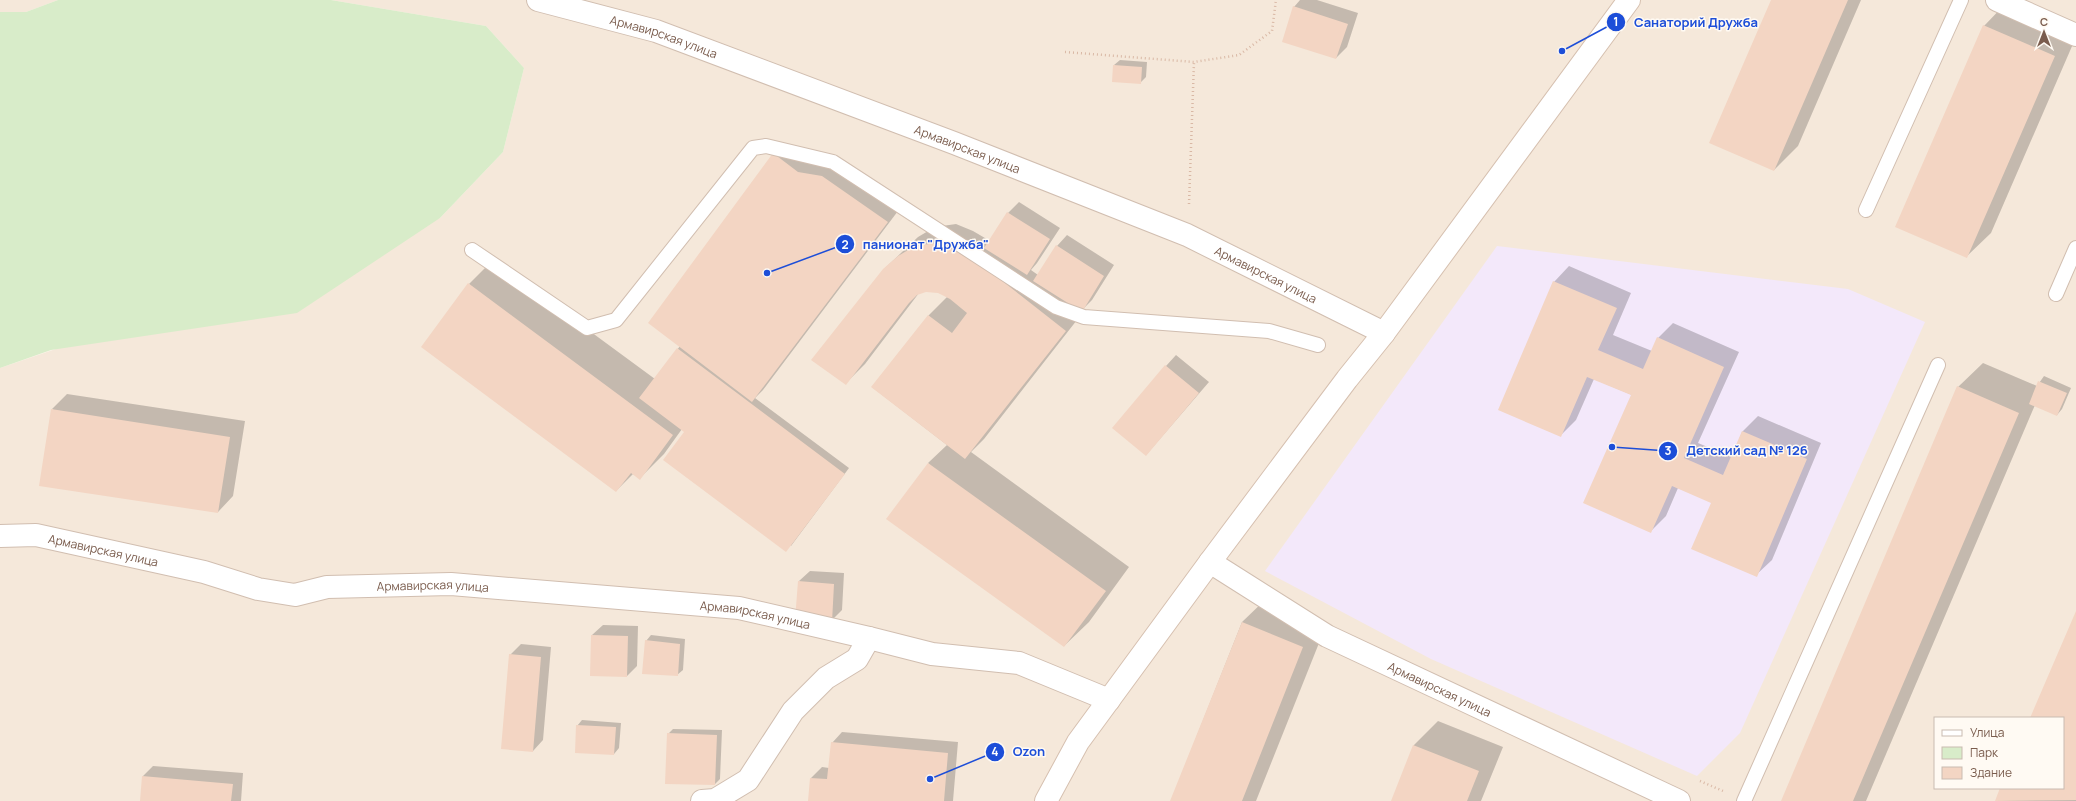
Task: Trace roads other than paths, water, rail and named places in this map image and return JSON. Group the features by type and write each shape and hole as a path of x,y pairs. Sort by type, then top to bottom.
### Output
{"street":[{"name":"Армавирская улица","path":"538,0 656,31 946,141 1187,235 1384,333"},
{"path":"1046,801 1078,742 1210,562 1347,379 1384,333 1629,0"},
{"path":"1997,0 2076,35"},
{"name":"Армавирская улица","path":"0,536 36,535 204,572 258,588 295,594 327,587 451,584 739,608 932,654 1019,663 1109,700"},
{"name":"Армавирская улица","path":"1210,562 1327,636 1679,801"},
{"path":"702,801 715,800 748,780 793,711 826,678 857,659 870,638"}],"lane":[{"path":"1866,210 1962,0"},
{"path":"472,250 587,328 616,320 753,148 766,146 834,162 1056,307 1084,317 1269,331 1318,345"},
{"path":"2056,294 2076,248"},
{"path":"1744,801 1938,365"}],"place":[{"name":"Санаторий Дружба","path":"1562,51"},
{"name":"панионат \"Дружба\"","path":"767,273"},
{"name":"Детский сад № 126","path":"1612,447"},
{"name":"Ozon","path":"930,779"}]}
